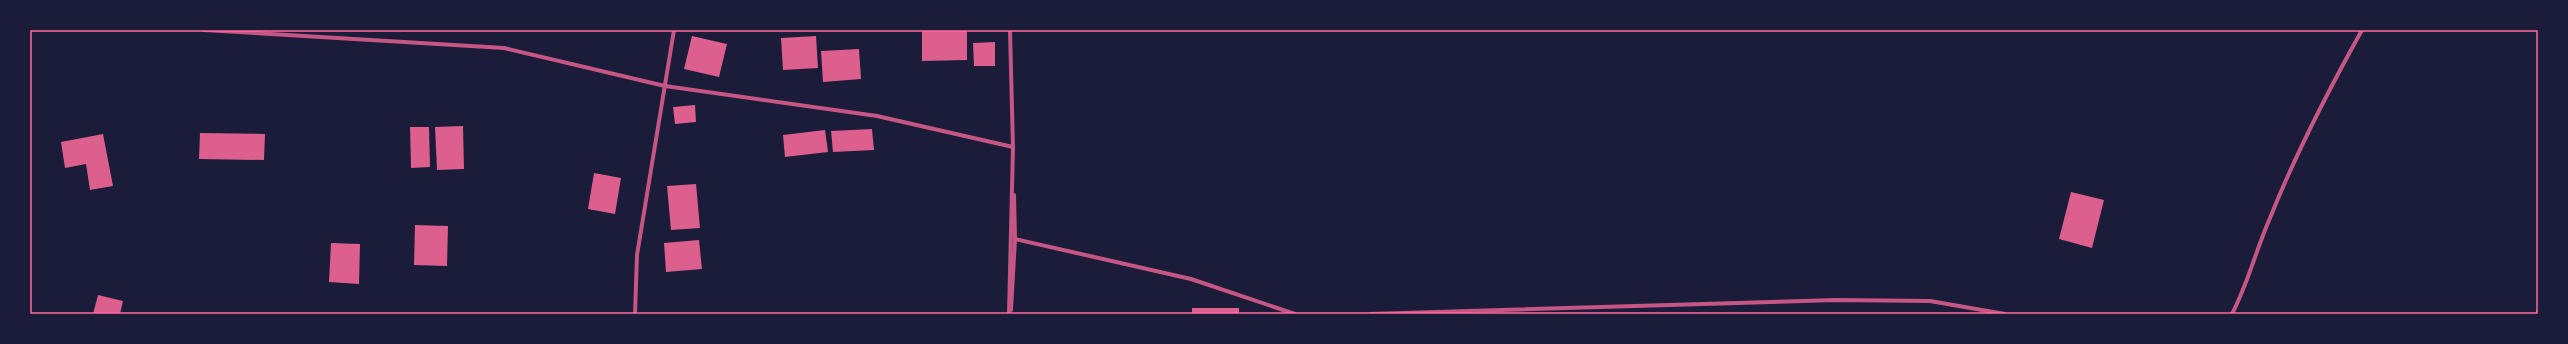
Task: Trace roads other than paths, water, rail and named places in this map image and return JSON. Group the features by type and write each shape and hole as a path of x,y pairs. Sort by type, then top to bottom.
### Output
{"street":[{"path":"204,30 504,48 665,86 878,116 1013,147"},
{"path":"635,314 637,255 674,30"},
{"path":"1010,30 1015,239 1010,314"},
{"path":"2232,314 2244,291 2269,219 2323,99 2362,30"},
{"path":"1010,314 1013,147"},
{"path":"1015,239 1191,279 1295,314"},
{"path":"1370,314 1602,308 1740,301 1930,301 2005,314"},
{"path":"1598,314 1602,308"}]}
